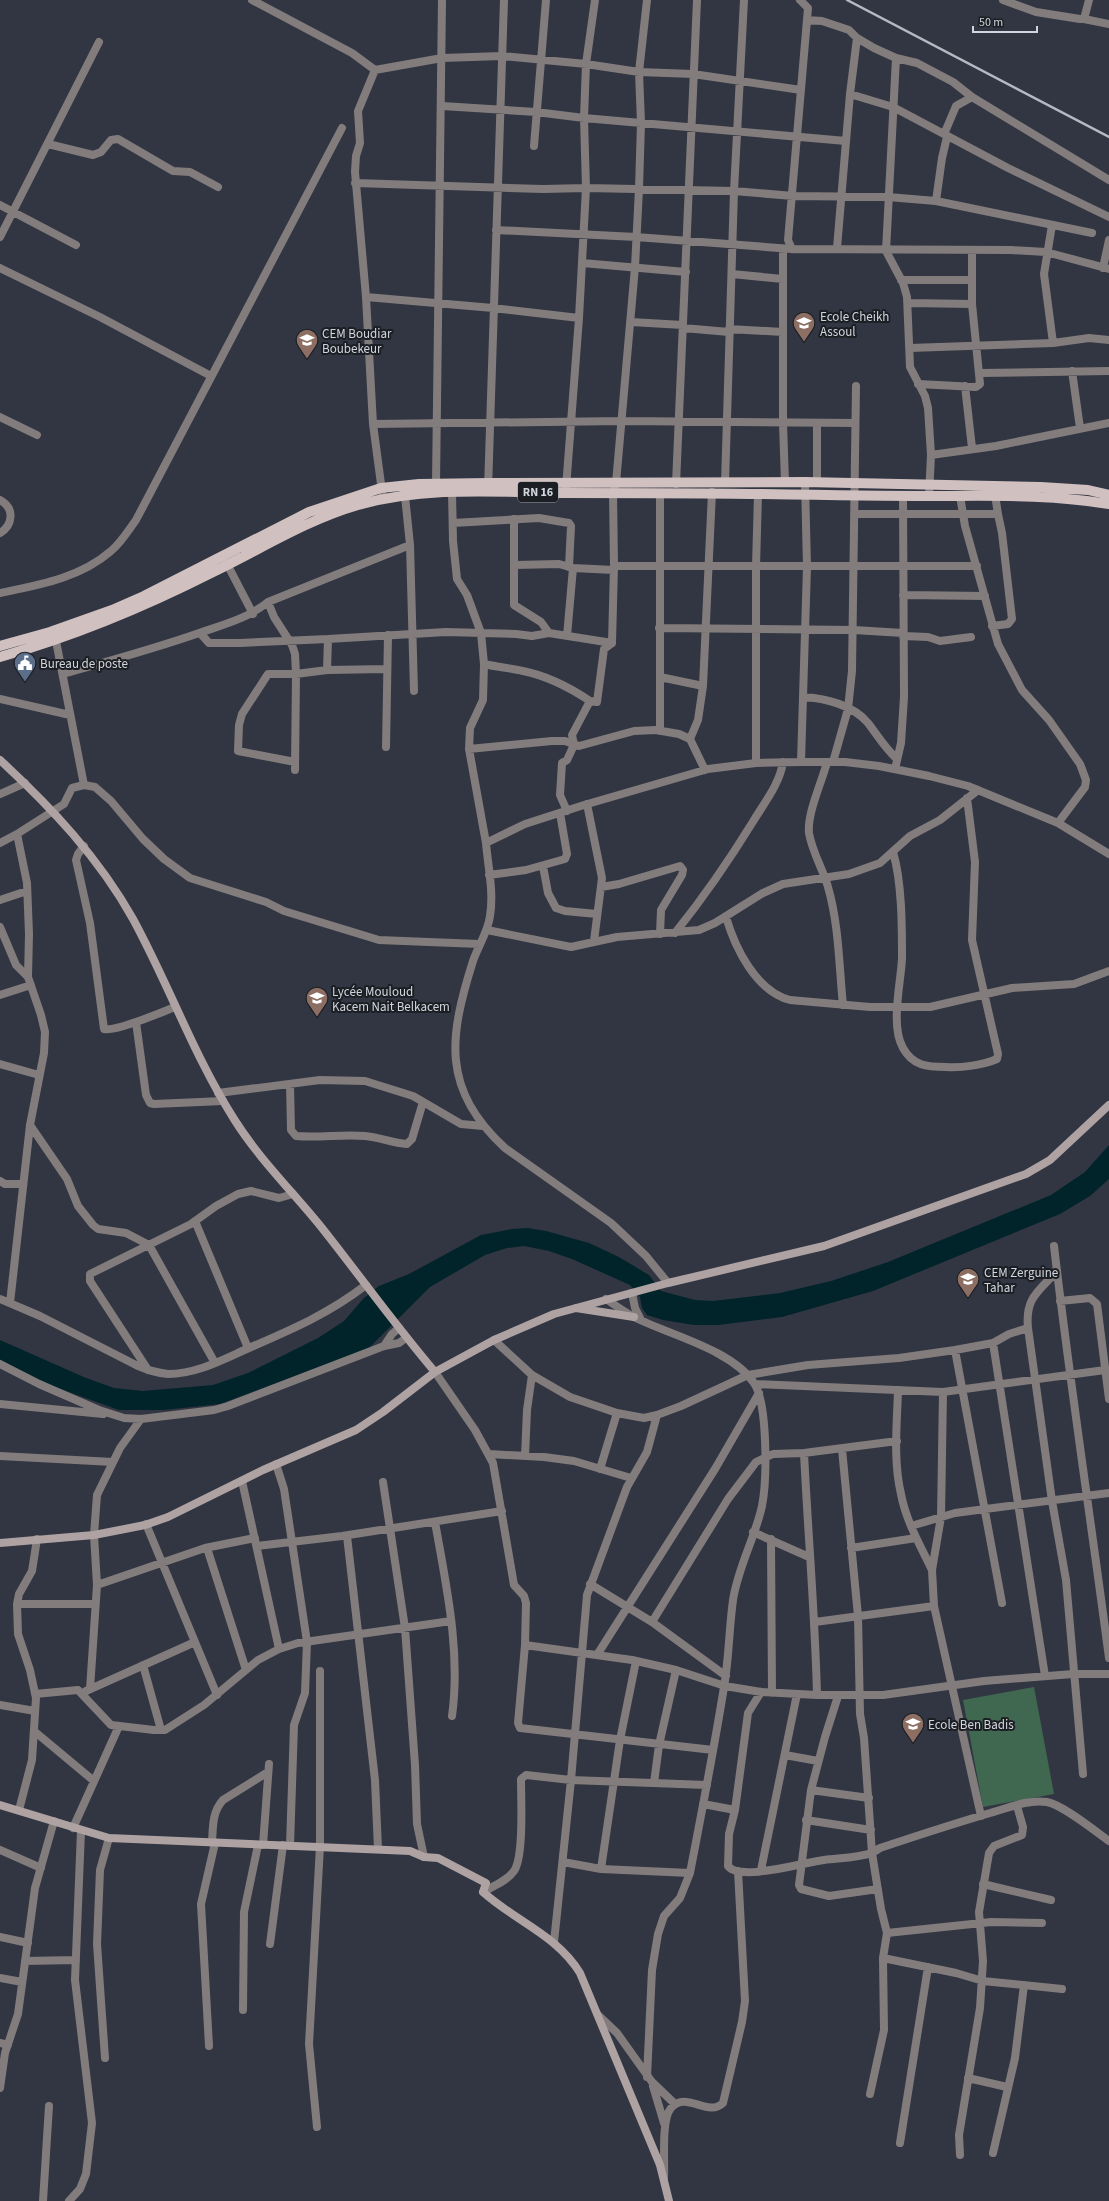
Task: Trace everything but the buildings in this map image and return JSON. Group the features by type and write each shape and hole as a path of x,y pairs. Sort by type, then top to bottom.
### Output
{"main road":[{"name":"RN 16","path":"0,646 50,632 112,610 144,596 310,512 381,488 436,484 488,487 615,488 676,484 805,482 1041,487 1088,490 1109,495"},
{"name":"RN 16","path":"0,657 56,641 140,608 317,519 352,507 383,499 488,487"},
{"name":"RN 16","path":"615,488 660,493 712,492 903,496 995,495 1061,498 1109,504"}],"street":[{"path":"252,0 352,53 376,70 442,58 502,56 586,64 639,72 693,74 801,90"},
{"path":"436,484 442,106 442,0"},
{"path":"488,487 504,0"},
{"path":"534,146 546,0"},
{"path":"566,488 579,318 586,188 584,118 586,64 595,0"},
{"path":"484,664 523,670 546,677 569,687 590,700 597,702 604,650 612,643 615,488 623,421 635,267 641,123 639,72 647,0"},
{"path":"676,484 697,0"},
{"path":"725,483 734,191 744,0"},
{"path":"792,250 788,240 793,196 796,138 808,8 800,0"},
{"path":"1003,0 1036,12 1109,24"},
{"path":"1084,19 1089,0"},
{"path":"807,20 837,25 849,30 857,38 896,58 917,63 953,82 972,97 1109,180"},
{"path":"837,248 850,94 857,38"},
{"path":"0,237 99,42"},
{"path":"896,58 886,251 901,280 909,303 910,367 925,396 928,408 930,455 929,496"},
{"path":"376,70 358,111 360,143 356,156 355,183 366,297 373,424 383,499"},
{"path":"850,94 893,107 947,137 1109,217"},
{"path":"936,201 942,158 947,137 945,132 956,106 972,97"},
{"path":"442,106 536,112 691,128 737,130 796,138 846,141"},
{"path":"0,594 58,580 79,572 112,550 136,520 342,128"},
{"path":"48,144 93,155 101,152 111,140 118,139 173,171 190,172 218,187"},
{"path":"355,183 543,189 586,188 734,191 793,196 888,197 936,201 1092,233"},
{"path":"0,205 76,245"},
{"path":"1052,225 1046,252 1044,274 1053,343"},
{"path":"496,230 583,234 792,250 837,248 886,251 1011,250 1046,252 1106,268 1109,243"},
{"path":"783,249 783,423 785,483"},
{"path":"918,384 978,386 979,373 972,304 972,250"},
{"path":"582,263 686,272"},
{"path":"0,268 100,317 211,376"},
{"path":"732,274 783,279"},
{"path":"901,280 972,280"},
{"path":"366,297 493,308 579,318"},
{"path":"909,303 972,304"},
{"path":"631,322 729,331 783,332"},
{"path":"910,348 1053,343 1089,338 1109,340"},
{"path":"1072,371 1080,428"},
{"path":"979,373 1109,371"},
{"path":"843,1005 836,930 828,886 824,878 810,833 810,821 848,709 854,630 856,386"},
{"path":"965,386 972,448"},
{"path":"0,416 37,435"},
{"path":"373,424 437,422 490,424 623,421 783,423 855,422"},
{"path":"817,423 817,483"},
{"path":"930,455 972,448 996,446 1109,423"},
{"path":"801,762 807,567 805,482"},
{"path":"452,492 457,579 467,595 481,633 484,664 482,700 470,728 469,749 486,843 491,900 487,930 479,944 456,1024 454,1050 460,1084 483,1126 505,1148 611,1223 646,1256 664,1284"},
{"path":"690,739 698,720 703,686 710,565 712,492"},
{"path":"660,493 660,731"},
{"path":"756,763 755,630 758,494"},
{"path":"992,626 1008,624 1012,619 1002,533 995,495"},
{"path":"405,496 410,545 414,691"},
{"path":"895,769 901,743 904,697 903,496"},
{"path":"960,496 963,514 998,644 1022,690 1049,720 1084,772 1085,787 1058,823"},
{"path":"0,500 7,505 11,516 11,522 7,528 0,533"},
{"path":"854,514 998,514"},
{"path":"453,523 539,518 569,523 571,526 571,567 567,636"},
{"path":"514,519 514,604 541,622 549,633"},
{"path":"63,674 200,633 253,614 268,602 410,545"},
{"path":"223,555 253,614"},
{"path":"515,565 559,564 571,567 614,568 710,565 904,568 977,566"},
{"path":"903,595 985,596"},
{"path":"268,602 274,617 294,649 296,674 295,766 239,751 237,746 239,726 244,710 256,695 267,675 274,672 296,674 327,670 387,669"},
{"path":"659,628 854,630 903,634 940,641 971,638"},
{"path":"200,633 209,643 240,643 412,634 481,633 532,636 549,633 612,643"},
{"path":"386,747 388,635"},
{"path":"327,670 328,639"},
{"path":"56,641 84,785"},
{"path":"660,677 703,686"},
{"path":"803,697 824,699 848,709 860,716 868,723 884,747 898,758"},
{"path":"0,699 70,715"},
{"path":"489,875 526,870 565,859 567,854 560,795 562,763 567,760 574,745 572,735 590,700"},
{"path":"469,749 552,741 564,741 574,745 585,745 634,731 660,731 685,735 690,739 705,770"},
{"path":"0,760 25,782 52,810 84,846 106,876 132,918 218,1093 250,1144 293,1194 369,1288 406,1338 435,1372 476,1430 489,1454 493,1463 514,1585 524,1596 526,1603 525,1645 518,1723 519,1727 659,1745 713,1750"},
{"path":"675,933 696,907 746,832 778,779 782,762"},
{"path":"486,843 525,824 587,804 705,770 756,763 830,762 895,769 929,776 978,790 1058,823 1109,854"},
{"path":"0,794 25,782"},
{"path":"0,844 52,810 64,804 72,788 84,785 95,787 111,801 143,839 164,859 190,878 266,902 284,911 379,940 479,944"},
{"path":"487,930 571,946 617,937 675,933 706,928 778,887 801,880 824,878 862,871 880,863 910,836 940,820 978,790"},
{"path":"893,852 899,885 902,957 898,1008 900,1041 913,1061 926,1067 954,1068 993,1061 998,1057 972,940 975,862 967,798"},
{"path":"587,804 600,859 602,878 594,941"},
{"path":"10,1303 22,1184 30,1125 44,1053 45,1032 30,981 27,891 17,834"},
{"path":"84,846 78,854 76,860 90,923 104,1029 109,1030 136,1022 176,1007"},
{"path":"543,866 548,893 556,908 597,914"},
{"path":"601,887 619,884 680,866 683,870 682,875 661,910 660,934"},
{"path":"0,900 27,891"},
{"path":"726,916 737,948 765,988 778,997 790,1000 898,1008 943,1005 1012,988 1074,984 1109,971"},
{"path":"0,926 16,965 30,981"},
{"path":"0,995 30,981"},
{"path":"136,1022 146,1095 150,1103 223,1101"},
{"path":"0,1064 39,1075"},
{"path":"218,1093 320,1080 365,1081 388,1087 423,1102 461,1124 483,1126"},
{"path":"290,1084 291,1130 296,1136 316,1138 365,1136 391,1143 407,1144 412,1139 423,1102"},
{"path":"0,1543 94,1535 146,1524 192,1507 242,1480 276,1464 356,1430 383,1412 435,1372 494,1340 573,1308 664,1284 824,1246 1026,1174 1050,1160 1109,1105"},
{"path":"30,1125 67,1178 78,1206 93,1225 98,1229 126,1233 149,1245 214,1363"},
{"path":"0,1181 5,1184 22,1184"},
{"path":"148,1370 89,1278 93,1271 196,1221 216,1206 245,1192 251,1191 268,1197 279,1198 293,1194"},
{"path":"196,1221 248,1348"},
{"path":"1054,1246 1069,1375 1088,1496 1109,1658"},
{"path":"1057,1271 1031,1300 1026,1314 1052,1501 1066,1580 1073,1674 1083,1774"},
{"path":"0,1299 148,1370 168,1374 182,1372 214,1363 303,1325 369,1288"},
{"path":"633,1292 638,1318"},
{"path":"1060,1301 1090,1298 1097,1304 1109,1399"},
{"path":"606,1299 638,1318 681,1336 717,1354 748,1375 755,1384 759,1393 764,1412 765,1456 762,1506 734,1598 725,1686 690,1873 680,1898 664,1916 658,1934 652,1970 650,2079 664,2123 666,2154 664,2178"},
{"path":"573,1308 638,1318"},
{"path":"384,1346 397,1325"},
{"path":"494,1340 532,1375 577,1400 617,1413 644,1418 658,1416 720,1390 748,1375 821,1364 899,1358 955,1350 993,1343 1009,1334 1028,1328"},
{"path":"0,1404 141,1419 214,1410 384,1346 399,1343 406,1338"},
{"path":"993,1343 998,1384 1019,1505 1045,1676"},
{"path":"955,1350 1002,1603"},
{"path":"0,1364 39,1384 112,1415"},
{"path":"755,1384 943,1392 1105,1370"},
{"path":"526,1456 527,1410 532,1375"},
{"path":"898,1390 897,1441 900,1490 911,1526 932,1570"},
{"path":"943,1392 942,1517 932,1570 934,1606 950,1686 980,1816"},
{"path":"597,1654 628,1608 715,1469 759,1393"},
{"path":"600,1469 617,1413"},
{"path":"554,1942 571,1780 582,1652 583,1622 590,1584 631,1478 647,1452 658,1416"},
{"path":"141,1419 120,1448 97,1495 94,1535 97,1585 86,1691 108,1723 119,1726 161,1730 194,1712 217,1695 258,1660 279,1649 307,1642 451,1622"},
{"path":"652,1622 728,1498 749,1468 765,1456 773,1454 804,1453 842,1449 897,1441"},
{"path":"842,1449 858,1616 861,1695 860,1714 869,1798 872,1853 887,1933 883,1958 884,2030 870,2094"},
{"path":"804,1453 809,1557 815,1622 817,1695"},
{"path":"489,1454 574,1461 631,1478"},
{"path":"0,1456 113,1462"},
{"path":"270,1944 286,1846 294,1725 305,1693 307,1642 284,1489 276,1464"},
{"path":"242,1480 279,1649"},
{"path":"383,1482 405,1628 416,1765 417,1824 424,1857"},
{"path":"911,1526 942,1517 985,1508 1109,1493"},
{"path":"97,1585 207,1548 256,1542 292,1541 347,1536 502,1511"},
{"path":"434,1522 454,1642 455,1692 452,1716"},
{"path":"146,1524 164,1563 217,1695"},
{"path":"753,1532 809,1557"},
{"path":"347,1536 360,1635 375,1780 378,1849"},
{"path":"851,1548 916,1538"},
{"path":"18,1810 31,1766 35,1694 30,1670 18,1634 17,1604 19,1594 32,1571 37,1539"},
{"path":"771,1539 772,1693"},
{"path":"207,1548 246,1670"},
{"path":"590,1584 652,1622 726,1676"},
{"path":"17,1604 95,1604"},
{"path":"815,1622 934,1606"},
{"path":"35,1694 73,1690 86,1691 195,1642"},
{"path":"525,1645 597,1654 636,1661 676,1670 725,1686 772,1693 838,1696 883,1695 1045,1676 1109,1674"},
{"path":"601,1868 620,1740 636,1661"},
{"path":"143,1665 161,1730"},
{"path":"654,1782 659,1745 676,1670"},
{"path":"317,2127 309,2044 320,1846 320,1672"},
{"path":"761,1692 748,1713 735,1810 729,1834 728,1863 730,1869 738,1871 761,1870 802,1865 822,1860 861,1857 880,1848 901,1841 980,1816 1033,1802 1049,1802 1087,1824 1109,1841"},
{"path":"761,1870 797,1694"},
{"path":"838,1696 818,1761 812,1790 806,1820 799,1885 801,1889 829,1896 878,1889"},
{"path":"0,1705 35,1711"},
{"path":"73,1828 119,1726"},
{"path":"34,1731 94,1782"},
{"path":"785,1755 818,1761"},
{"path":"209,2046 202,1904 213,1843 215,1813 223,1800 269,1768 260,1845 244,1912 242,2010"},
{"path":"483,1892 508,1877 517,1865 520,1844 523,1776 526,1775 571,1780 707,1785"},
{"path":"812,1790 869,1798"},
{"path":"703,1804 735,1810"},
{"path":"0,1805 54,1821 81,1831 109,1838 410,1851 424,1857 438,1858 486,1884 483,1892"},
{"path":"960,2155 960,2135 983,1981 982,1937 979,1912 983,1884 989,1853 994,1846 1022,1835 1023,1827 1017,1806"},
{"path":"806,1820 871,1830"},
{"path":"0,2088 4,2044 18,2014 35,1888 54,1821"},
{"path":"68,2201 80,2189 86,2174 92,2123 75,1980 81,1831"},
{"path":"104,2058 97,1944 100,1870 109,1838"},
{"path":"0,1850 41,1868"},
{"path":"562,1862 601,1868 690,1873"},
{"path":"664,2123 668,2112 675,2104 691,2102 714,2108 723,2103 742,2022 745,2001 738,1871"},
{"path":"983,1884 1051,1900"},
{"path":"483,1892 554,1942 572,1961 598,2015 664,2178 669,2201"},
{"path":"887,1933 991,1922 1042,1923"},
{"path":"0,1937 28,1943"},
{"path":"883,1958 928,1967 983,1981 1062,1989"},
{"path":"25,1961 76,1960"},
{"path":"900,2143 928,1967"},
{"path":"0,1978 22,1982"},
{"path":"993,2153 1007,2087 1015,2058 1024,1985"},
{"path":"598,2015 617,2033 650,2079 675,2104"},
{"path":"968,2078 1007,2087"},
{"path":"43,2201 49,2106"}],"green space":[{"path":"1034,1687 1054,1794 983,1807 963,1700"}],"shaded area":[{"path":"1109,1145 1109,1179 1090,1196 1060,1214 873,1291 782,1317 718,1325 694,1325 663,1320 647,1315 642,1308 640,1297 630,1285 572,1259 549,1251 524,1246 507,1248 485,1255 430,1287 369,1348 220,1404 164,1410 119,1410 55,1387 0,1360 0,1340 86,1378 114,1388 143,1391 213,1385 248,1373 318,1338 344,1321 364,1298 379,1286 409,1274 481,1235 512,1229 528,1228 546,1231 589,1243 619,1257 649,1275 661,1291 695,1300 713,1301 780,1293 831,1281 888,1262 1051,1195 1085,1172"}],"railway":[{"path":"847,0 1109,137"}],"place":[{"name":"Ecole Cheikh Assoul","path":"804,342"},
{"name":"CEM Boudiar Boubekeur","path":"307,360"},
{"name":"Bureau de poste","path":"25,682"},
{"name":"Lycée Mouloud Kacem Nait Belkacem","path":"317,1018"},
{"name":"CEM Zerguine Tahar","path":"968,1298"},
{"name":"Ecole Ben Badis","path":"913,1744"}]}
